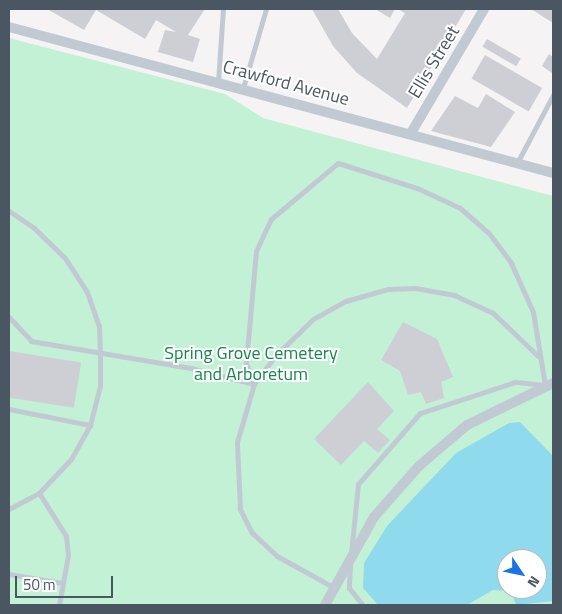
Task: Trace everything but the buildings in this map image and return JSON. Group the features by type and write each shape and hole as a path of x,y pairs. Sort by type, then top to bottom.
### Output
{"street":[{"name":"Ellis Street","path":"411,133 484,9"},
{"name":"Crawford Avenue","path":"9,27 411,133 553,173"},
{"path":"325,605 351,554 374,517 419,466 467,425 549,384"}],"lane":[{"path":"218,82 223,9"},
{"path":"243,88 266,9"},
{"path":"517,163 553,96"},
{"path":"254,384 246,363 256,250 271,219 338,163 417,188 460,208 488,232 511,263 533,312 539,358 549,384 516,382 420,412 358,484 349,588 363,605"},
{"path":"9,211 34,228 65,258 83,285 100,326 100,386 90,425 71,459 39,492 9,509"},
{"path":"333,587 277,556 252,533 240,509 237,442 254,384 313,319 346,301 388,289 415,288 454,295 493,312 539,358"},
{"path":"9,317 31,340 100,355 191,368 254,384"},
{"path":"9,409 90,425"},
{"path":"39,492 66,536 68,555 59,605"},
{"path":"9,574 62,583"}],"green space":[{"name":"Spring Grove Cemetery and Arboretum","path":"9,38 225,94 263,118 553,196 553,605 9,605"}],"water":[{"path":"520,422 553,456 553,601 516,605 514,599 547,599 547,549 497,549 497,590 493,590 467,605 378,605 363,588 364,563 387,526 456,453 509,423"}]}
